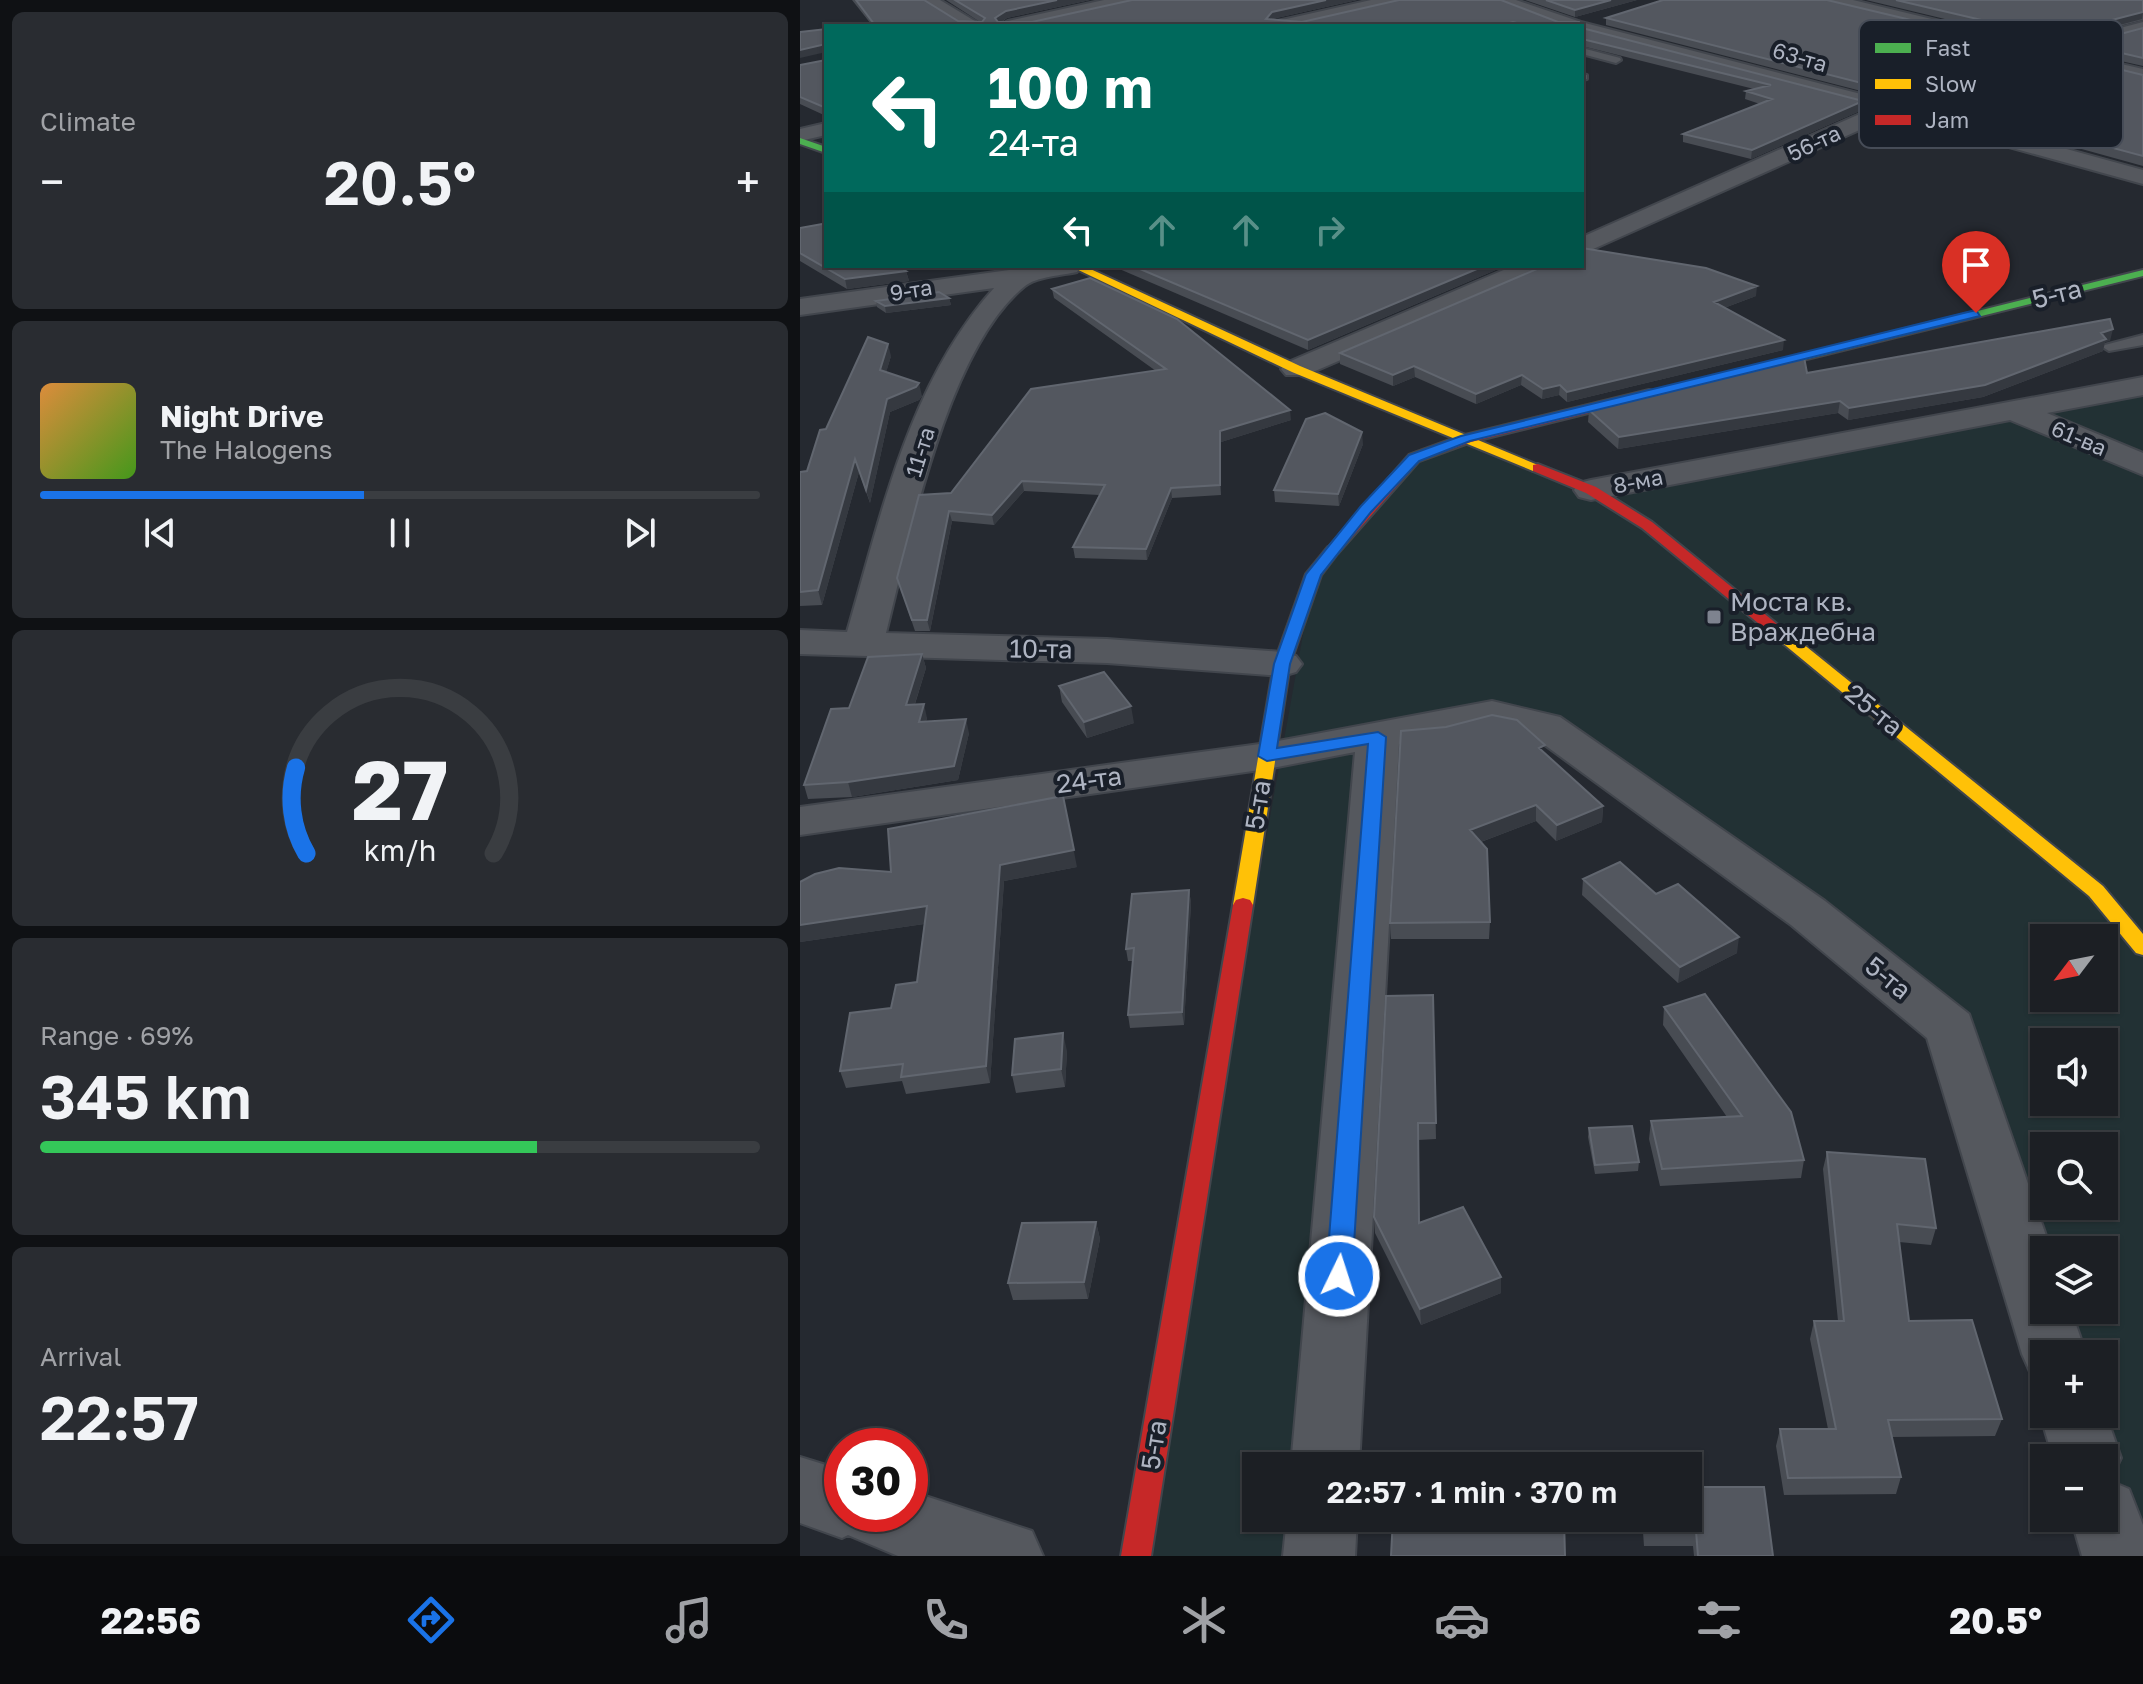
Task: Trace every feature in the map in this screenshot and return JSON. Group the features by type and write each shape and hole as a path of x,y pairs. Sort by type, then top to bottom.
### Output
{"street":[{"path":"928,0 970,24"},
{"path":"1017,24 1127,0"},
{"path":"1288,24 1393,0"},
{"name":"63-та","path":"1499,0 1570,24"},
{"path":"1832,0 1915,20"},
{"path":"1858,6 1889,0"},
{"path":"1582,24 1605,17"},
{"name":"56-та","path":"2123,33 2143,27"},
{"name":"63-та","path":"1584,28 1859,99"},
{"path":"2123,70 2143,75"},
{"name":"56-та","path":"1584,245 1859,121"},
{"path":"800,138 824,130"},
{"path":"800,138 824,149"},
{"name":"63-та","path":"2038,148 2143,177"},
{"name":"9-та","path":"800,307 974,281 1017,279 1060,268"},
{"name":"8-ма","path":"1079,268 1296,369 1591,490 2143,386"},
{"path":"1296,369 1530,268"},
{"name":"5-та","path":"1136,1556 1282,664 1314,574 1366,509 1414,458 1466,439 2143,273"},
{"name":"11-та","path":"863,645 925,430 951,372 999,296 1017,279"},
{"name":"61-ва","path":"2014,411 2140,462"},
{"name":"25-та","path":"1591,490 1647,525 2096,891 2143,948"},
{"name":"10-та","path":"800,642 1107,651 1282,664"},
{"name":"5-та","path":"1378,737 1492,714 1545,726 1808,913 1950,1028 2050,1340"},
{"path":"1326,1452 1378,737"},
{"name":"24-та","path":"800,821 1267,756 1378,737"},
{"path":"800,1490 824,1498"},
{"path":"928,1531 1007,1556"},
{"path":"1319,1556 1321,1532"},
{"path":"2110,1532 2118,1556"}],"lane":[{"path":"1584,52 1616,60"},
{"path":"2109,346 2143,340"}],"shaded area":[{"path":"2143,386 2143,1556 2118,1556 2115,1532 2118,1532 2118,1444 2104,1444 2104,1428 2118,1428 2118,1340 2050,1340 2044,1324 2118,1324 2118,1236 2030,1236 2030,1279 1950,1028 1545,726 1378,737 1326,1452 1242,1452 1242,1532 1321,1532 1319,1556 1136,1556 1314,574 1414,458 1466,439 1591,490"}],"building":[{"path":"856,0 924,0 958,21 982,22 985,18 955,0 1057,0 1006,11 995,18 998,22 1032,22 1132,0 1326,0 1272,12 1266,19 1302,22 1399,0 1501,0 1558,22 1580,24 1513,22 874,24"},
{"path":"1546,0 1611,0 1575,10"},
{"path":"1663,0 1827,0 1911,20 1859,20 1859,82 1606,18"},
{"path":"1896,0 2143,0 2143,12 2112,20 1982,20"},
{"path":"2143,28 2143,58 2123,53 2123,33"},
{"path":"824,29 824,44 800,50 800,32"},
{"path":"1584,29 1859,100 1859,103 1752,150 1683,134 1772,99 1746,91 1771,85 1584,39"},
{"path":"824,60 824,107 800,97 800,65"},
{"path":"2123,70 2143,75 2143,156 2113,148 2123,148"},
{"path":"824,225 824,267 800,253 800,228"},
{"path":"1584,248 1706,268 1757,286 1714,302 1784,340 1567,392 1560,385 1543,389 1522,375 1476,394 1414,366 1393,375 1340,353 1539,268 1584,268"},
{"path":"826,268 901,268 906,271 845,279"},
{"path":"1138,268 1479,268 1308,340"},
{"path":"1090,278 1177,319 1290,410 1220,431 1220,485 1171,488 1146,549 1073,547 1105,485 1022,481 992,515 949,511 927,620 912,620 897,578 919,495 951,493 1031,389 1166,369 1052,289"},
{"path":"939,292 949,298 885,306 876,301"},
{"path":"2110,319 2113,329 2101,333 2106,339 1985,385 1849,408 1840,401 1619,437 1589,410 1804,357 1807,373"},
{"path":"868,337 888,344 880,370 919,383 887,399 866,490 855,459 818,590 800,592 800,472 807,471 820,430 826,429"},
{"path":"1325,413 1362,432 1338,494 1274,490 1306,419"},
{"path":"922,654 906,705 924,704 919,722 966,719 954,766 848,782 804,785 831,709 849,708 868,657"},
{"path":"1104,672 1131,706 1084,722 1059,686"},
{"path":"1492,715 1517,720 1545,745 1539,748 1603,806 1557,825 1536,805 1470,830 1487,849 1490,922 1390,923 1401,731 1446,727"},
{"path":"1063,796 1074,850 1000,865 986,1066 901,1077 903,1064 840,1071 850,1013 891,1008 896,985 917,982 927,906 800,925 800,882 815,874 839,868 891,872 888,829"},
{"path":"1620,862 1656,894 1678,884 1739,937 1680,967 1583,879"},
{"path":"1189,890 1182,1012 1128,1015 1134,948 1126,949 1132,894"},
{"path":"1705,994 1791,1112 1804,1160 1662,1169 1651,1121 1742,1116 1664,1007"},
{"path":"1433,995 1436,1123 1418,1123 1419,1223 1463,1207 1501,1277 1420,1309 1374,1217 1386,996"},
{"path":"1063,1033 1061,1069 1012,1075 1015,1039"},
{"path":"1632,1126 1639,1162 1595,1165 1589,1128"},
{"path":"1827,1152 1925,1159 1936,1228 1897,1224 1909,1321 1972,1320 2002,1419 1888,1420 1901,1477 1788,1478 1780,1429 1836,1429 1814,1321 1844,1321"},
{"path":"1096,1222 1084,1282 1008,1283 1022,1223"},
{"path":"1702,1487 1764,1487 1773,1556 1698,1556 1696,1532 1702,1532"},
{"path":"1392,1532 1564,1532 1565,1556 1391,1556"}],"traffic: fast":[{"path":"800,141 824,149"},
{"path":"1649,394 2143,273"}],"traffic: slow":[{"path":"1079,268 1296,369 1538,468"},
{"path":"1243,905 1282,664 1314,574 1333,550"},
{"path":"1786,638 2096,891 2143,948"}],"traffic: jam":[{"path":"1333,550 1414,458 1466,439 1649,394"},
{"path":"1538,468 1591,490 1647,525 1786,638"},
{"path":"1136,1556 1243,905"}],"place":[{"name":"Моста кв. Враждебна","path":"1714,617"}],"route":[{"path":"1339,1276 1378,737 1267,756 1282,664 1314,574 1366,509 1414,458 1466,439 1976,313"}]}
